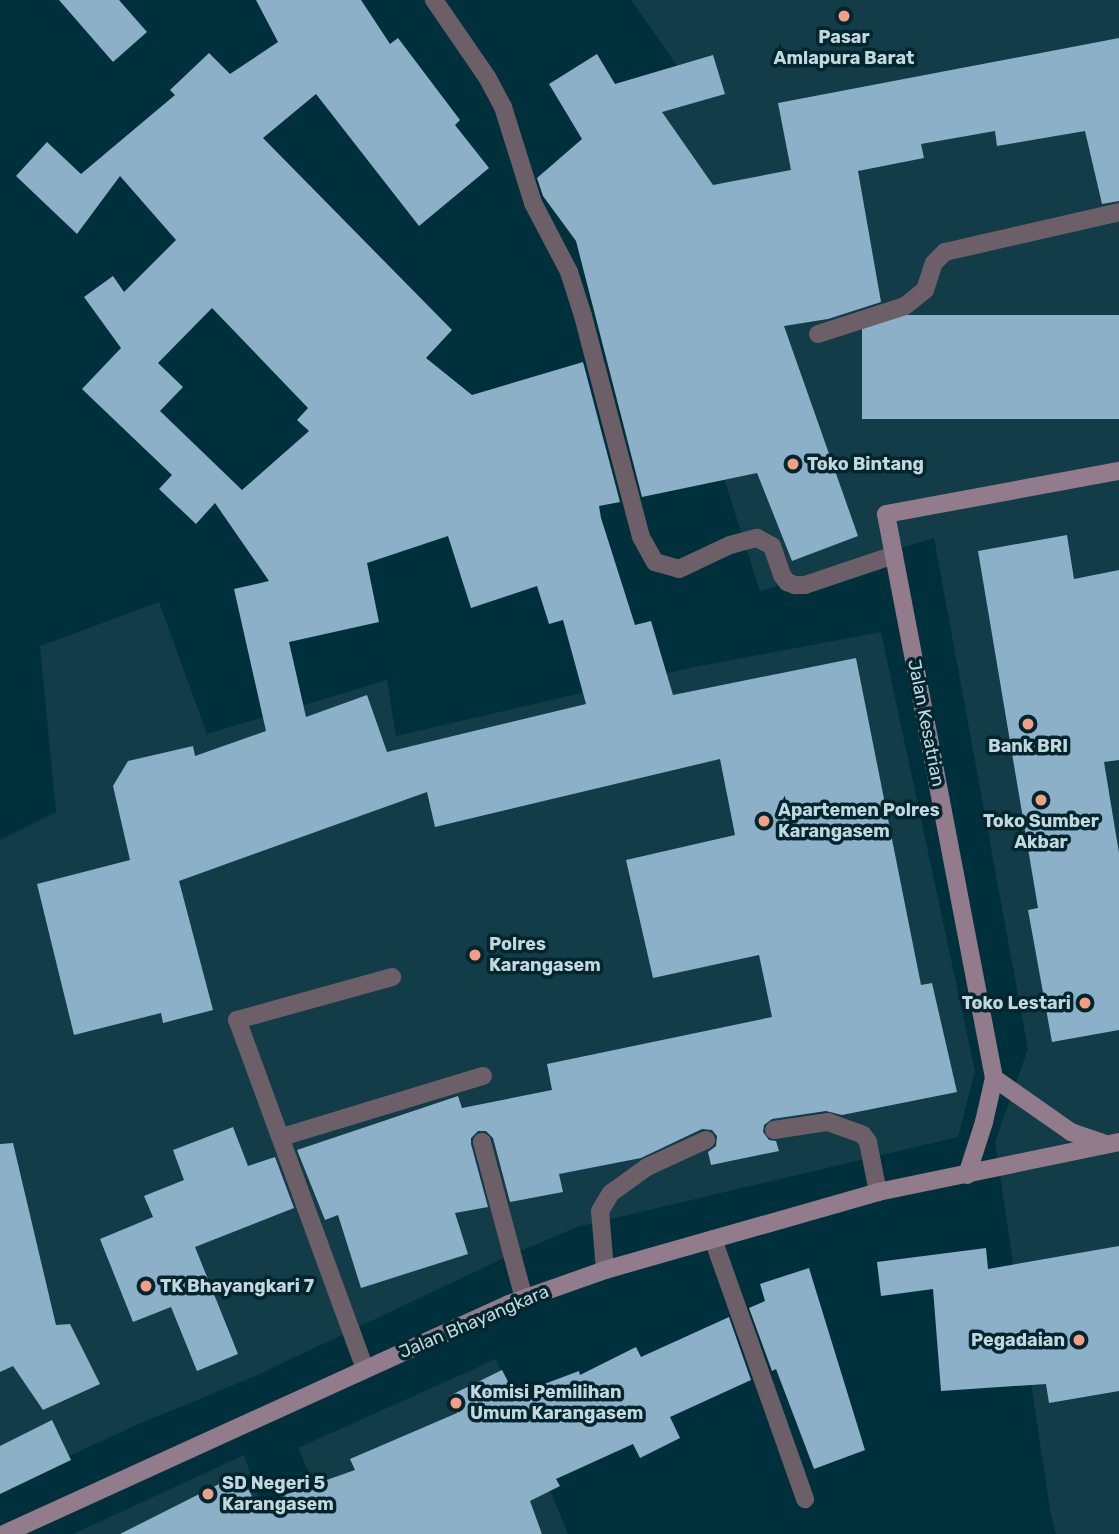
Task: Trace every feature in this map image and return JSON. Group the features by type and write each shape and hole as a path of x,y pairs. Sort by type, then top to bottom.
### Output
{"street":[{"path":"434,0 487,77 503,107 533,203 569,272 590,341 641,537 655,562 679,569 730,545 757,538 772,546 787,583 805,585 894,555"},
{"path":"818,334 905,306 925,290 934,263 944,253 1119,212"},
{"name":"Jalan Kesatrian","path":"994,1078 886,514 1119,471"},
{"path":"365,1369 237,1020 392,977"},
{"path":"282,1137 483,1076"},
{"path":"967,1175 984,1122 994,1078 1071,1132 1112,1143"},
{"path":"774,1130 828,1122 863,1135 868,1142 878,1192"},
{"path":"605,1270 600,1211 611,1193 647,1167 706,1140"},
{"path":"482,1142 524,1299"},
{"name":"Jalan Bhayangkara","path":"4,1534 524,1299 605,1270 878,1192 1112,1143"},
{"path":"713,1239 805,1499"}],"shaded area":[{"path":"631,0 1119,0 1119,1534 1056,1534 1050,1510 995,1142 1028,1049 934,538 760,591 702,410 595,114 685,77"},
{"name":"Polres Karangasem","path":"159,602 207,734 387,680 396,736 689,668 881,632 975,1071 958,1137 577,1227 506,1257 253,1377 134,1426 0,1488 0,840 56,812 40,646"},
{"name":"Komisi Pemilihan Umum Karangasem","path":"496,1359 568,1534 335,1534 298,1448"},
{"name":"SD Negeri 5 Karangasem","path":"244,1455 270,1534 73,1534"}],"building":[{"path":"59,0 119,0 147,32 113,62"},
{"path":"256,0 361,0 390,44 398,38 460,120 455,125 489,168 419,226 316,94 263,138 452,330 426,358 472,395 583,362 620,502 599,506 601,518 635,625 651,621 673,695 856,658 921,985 932,983 957,1092 842,1115 826,1111 772,1119 764,1125 763,1132 769,1140 776,1141 779,1151 711,1165 708,1152 716,1146 717,1136 712,1130 702,1129 641,1158 559,1174 563,1192 510,1202 493,1138 486,1131 478,1131 471,1138 471,1144 488,1207 455,1213 468,1254 361,1288 338,1215 325,1220 297,1150 458,1096 462,1108 552,1090 547,1064 772,1017 759,955 653,978 626,860 735,835 720,759 435,827 427,792 179,881 213,1010 163,1023 161,1013 74,1035 37,884 130,860 113,786 128,761 193,746 195,756 266,731 234,589 269,581 215,503 196,524 159,489 172,475 82,389 121,348 84,297 113,276 124,292 176,240 120,176 77,234 16,176 47,142 81,174 175,95 170,90 209,53 230,74 278,42","holes":["212,308 308,408 297,420 309,431 242,490 160,411 183,387 158,363","448,536 471,608 537,586 549,624 563,620 586,704 387,752 367,695 306,717 289,642 379,622 367,563"]},
{"path":"1119,38 1119,201 1102,204 1085,131 997,146 995,131 921,144 924,158 858,171 881,302 828,319 784,326 858,536 792,561 757,473 642,497 576,241 543,196 537,178 582,139 549,84 597,54 615,84 713,55 725,94 662,112 713,185 791,170 778,103"},
{"path":"862,315 1119,315 1119,419 862,419"},
{"path":"1067,535 1074,579 1119,570 1119,760 1104,762 1119,853 1119,1030 1052,1042 1028,910 1038,908 978,551"},
{"path":"233,1127 248,1166 275,1157 294,1208 195,1247 238,1354 197,1371 171,1307 133,1322 100,1239 153,1217 144,1196 184,1180 173,1150"},
{"path":"13,1143 56,1325 70,1324 100,1384 43,1410 13,1366 0,1372 0,1144"},
{"path":"1119,1246 1119,1391 1049,1403 1046,1384 941,1391 933,1289 881,1296 877,1262 986,1248 988,1269"},
{"path":"809,1268 865,1450 814,1469 776,1369 772,1371 749,1308 765,1301 760,1284"},
{"path":"729,1317 751,1380 670,1417 680,1438 640,1458 633,1444 556,1479 560,1486 530,1501 542,1534 120,1534 241,1473 256,1505 355,1470 350,1459 457,1413 449,1396 502,1370 515,1395 579,1371 580,1375 636,1347 641,1357"},
{"path":"52,1420 71,1460 0,1494 0,1446"}],"place":[{"name":"Pasar Amlapura Barat","path":"844,16"},
{"name":"Toko Bintang","path":"793,464"},
{"name":"Bank BRI","path":"1028,724"},
{"name":"Toko Sumber Akbar","path":"1041,800"},
{"name":"Apartemen Polres Karangasem","path":"764,821"},
{"name":"Polres Karangasem","path":"475,955"},
{"name":"Toko Lestari","path":"1085,1003"},
{"name":"TK Bhayangkari 7","path":"146,1286"},
{"name":"Pegadaian","path":"1079,1340"},
{"name":"Komisi Pemilihan Umum Karangasem","path":"456,1403"},
{"name":"SD Negeri 5 Karangasem","path":"208,1494"}]}
